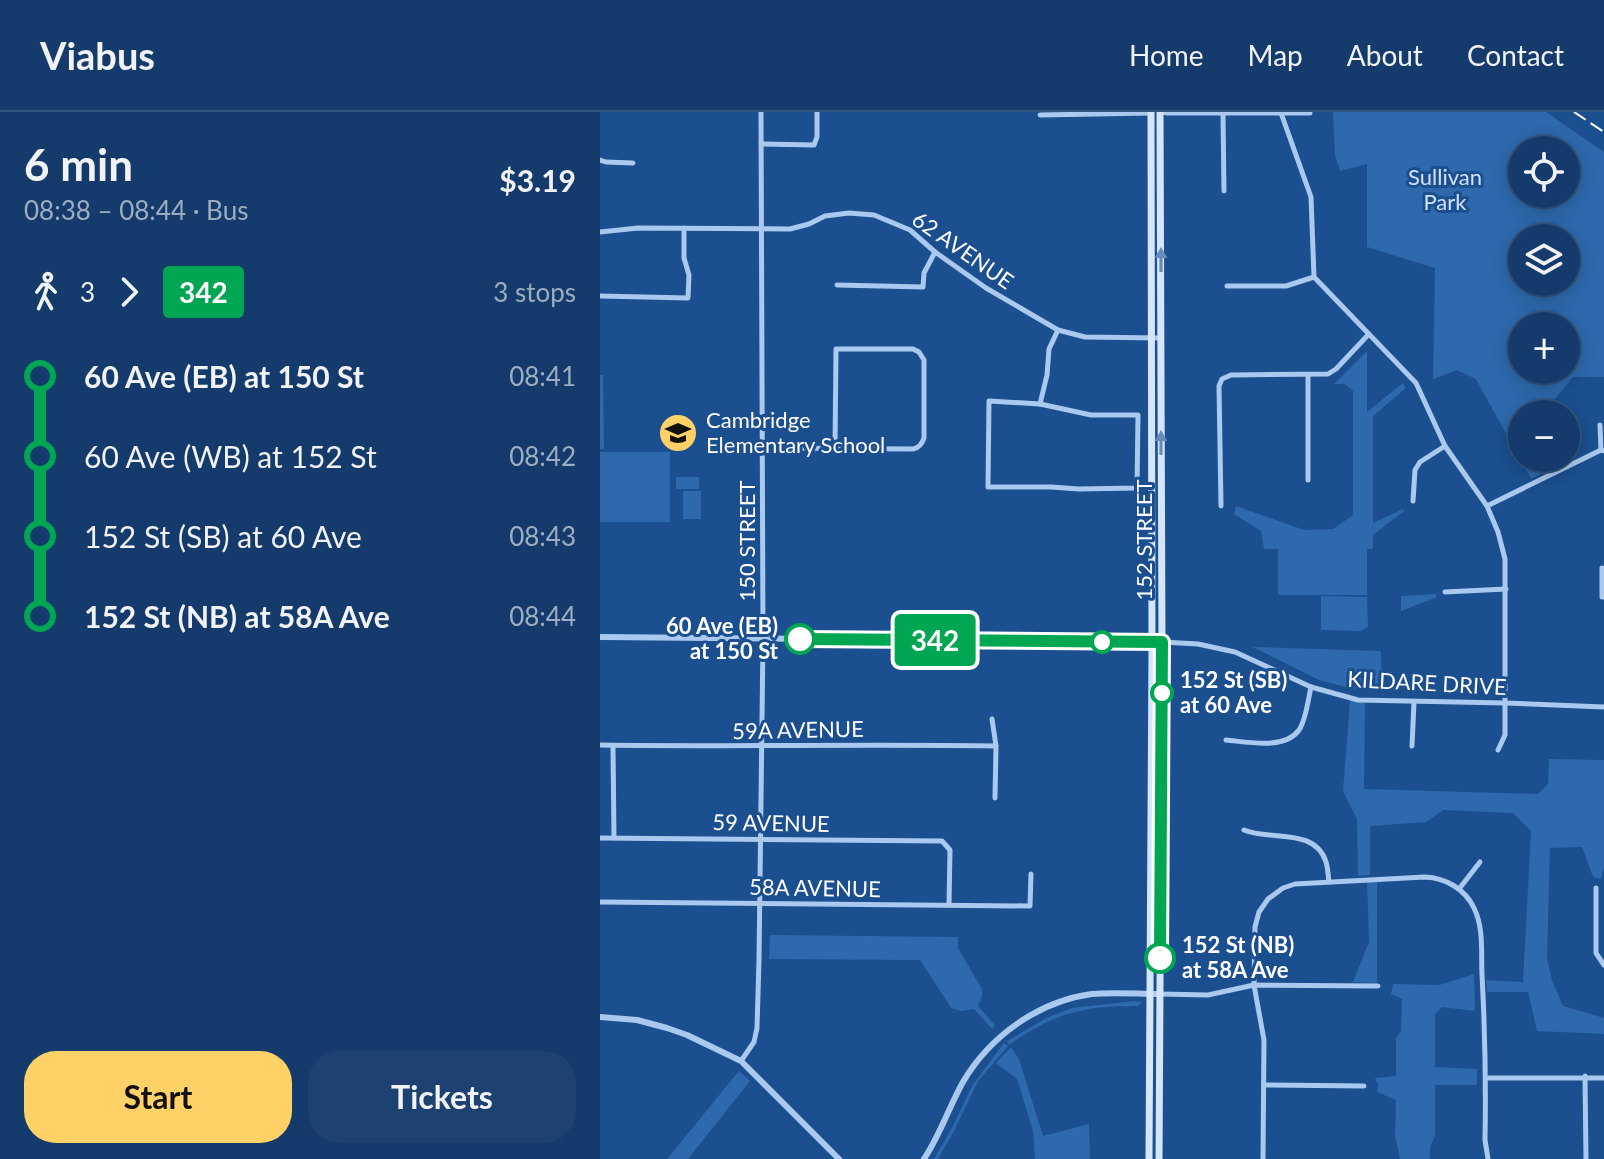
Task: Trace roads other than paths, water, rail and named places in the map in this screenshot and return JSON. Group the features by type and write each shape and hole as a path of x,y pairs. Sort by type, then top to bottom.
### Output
{"main road":[{"name":"152 STREET","path":"1156,112 1151,338 1159,1159"},
{"name":"152 STREET","path":"1149,1159 1156,994 1162,642 1161,338 1156,112"}],"street":[{"name":"150 STREET","path":"741,1061 754,1042 757,1028 760,903 763,639 761,112"},
{"path":"761,144 814,145 817,112"},
{"path":"1281,113 1311,197 1314,277 1416,383 1445,446 1487,506 1498,532 1505,559 1506,589 1505,735 1498,750"},
{"path":"1040,115 1310,113"},
{"path":"1223,114 1224,191"},
{"path":"600,160 633,163"},
{"name":"62 AVENUE","path":"600,232 627,228 796,228 825,216 865,214 910,230 986,288 1058,330 1085,337 1161,338"},
{"path":"600,296 688,298 684,228"},
{"path":"837,285 923,287 924,273 935,252"},
{"path":"1227,286 1286,286 1314,277"},
{"path":"1040,404 1049,349 1058,330"},
{"path":"1221,506 1219,386 1222,379 1231,375 1332,372 1368,335"},
{"path":"763,448 835,449 913,449 920,446 924,438 924,360 919,352 913,349 836,349 835,449"},
{"path":"1308,375 1308,480"},
{"path":"989,401 1040,404 1091,415 1138,415 1137,488 988,487 989,401"},
{"path":"1487,506 1602,450 1600,425"},
{"path":"1413,501 1415,470 1420,462 1445,446"},
{"path":"1602,568 1604,597"},
{"path":"1445,592 1506,589"},
{"path":"600,637 1162,642"},
{"name":"KILDARE DRIVE","path":"1162,642 1198,644 1235,652 1311,687 1358,700 1604,707"},
{"path":"1226,740 1268,743 1290,740 1301,729 1311,687"},
{"path":"1412,746 1414,702"},
{"path":"992,719 996,746 995,798"},
{"name":"59A AVENUE","path":"600,745 996,746"},
{"path":"613,746 614,838"},
{"path":"1244,830 1257,835 1293,836 1312,844 1324,857 1329,882"},
{"name":"59 AVENUE","path":"600,838 942,841 950,850 949,905"},
{"path":"1459,889 1480,862"},
{"name":"58A AVENUE","path":"600,902 1030,906 1031,874"},
{"path":"1263,1159 1263,1034 1254,985 1255,927 1263,905 1275,893 1295,884 1431,877 1459,889 1474,906 1480,930 1488,1159"},
{"path":"1596,888 1596,953 1604,965"},
{"path":"924,1159 969,1072 984,1053 1019,1023 1052,1006 1081,996 1102,994 1208,995 1254,985 1378,986"},
{"path":"600,1017 637,1020 667,1028 741,1061 839,1159"},
{"path":"1585,1076 1586,1159"},
{"path":"1486,1078 1604,1078"},
{"path":"1264,1085 1364,1086"}],"railway":[{"path":"1574,112 1604,132"}],"place":[{"name":"Cambridge Elementary School","path":"678,433"},
{"name":"60 Ave (EB) at 150 St","path":"800,639"},
{"name":"152 St (SB) at 60 Ave","path":"1162,693"},
{"name":"152 St (NB) at 58A Ave","path":"1160,958"}],"park label":[{"name":"Sullivan Park","path":"1445,190"}]}
